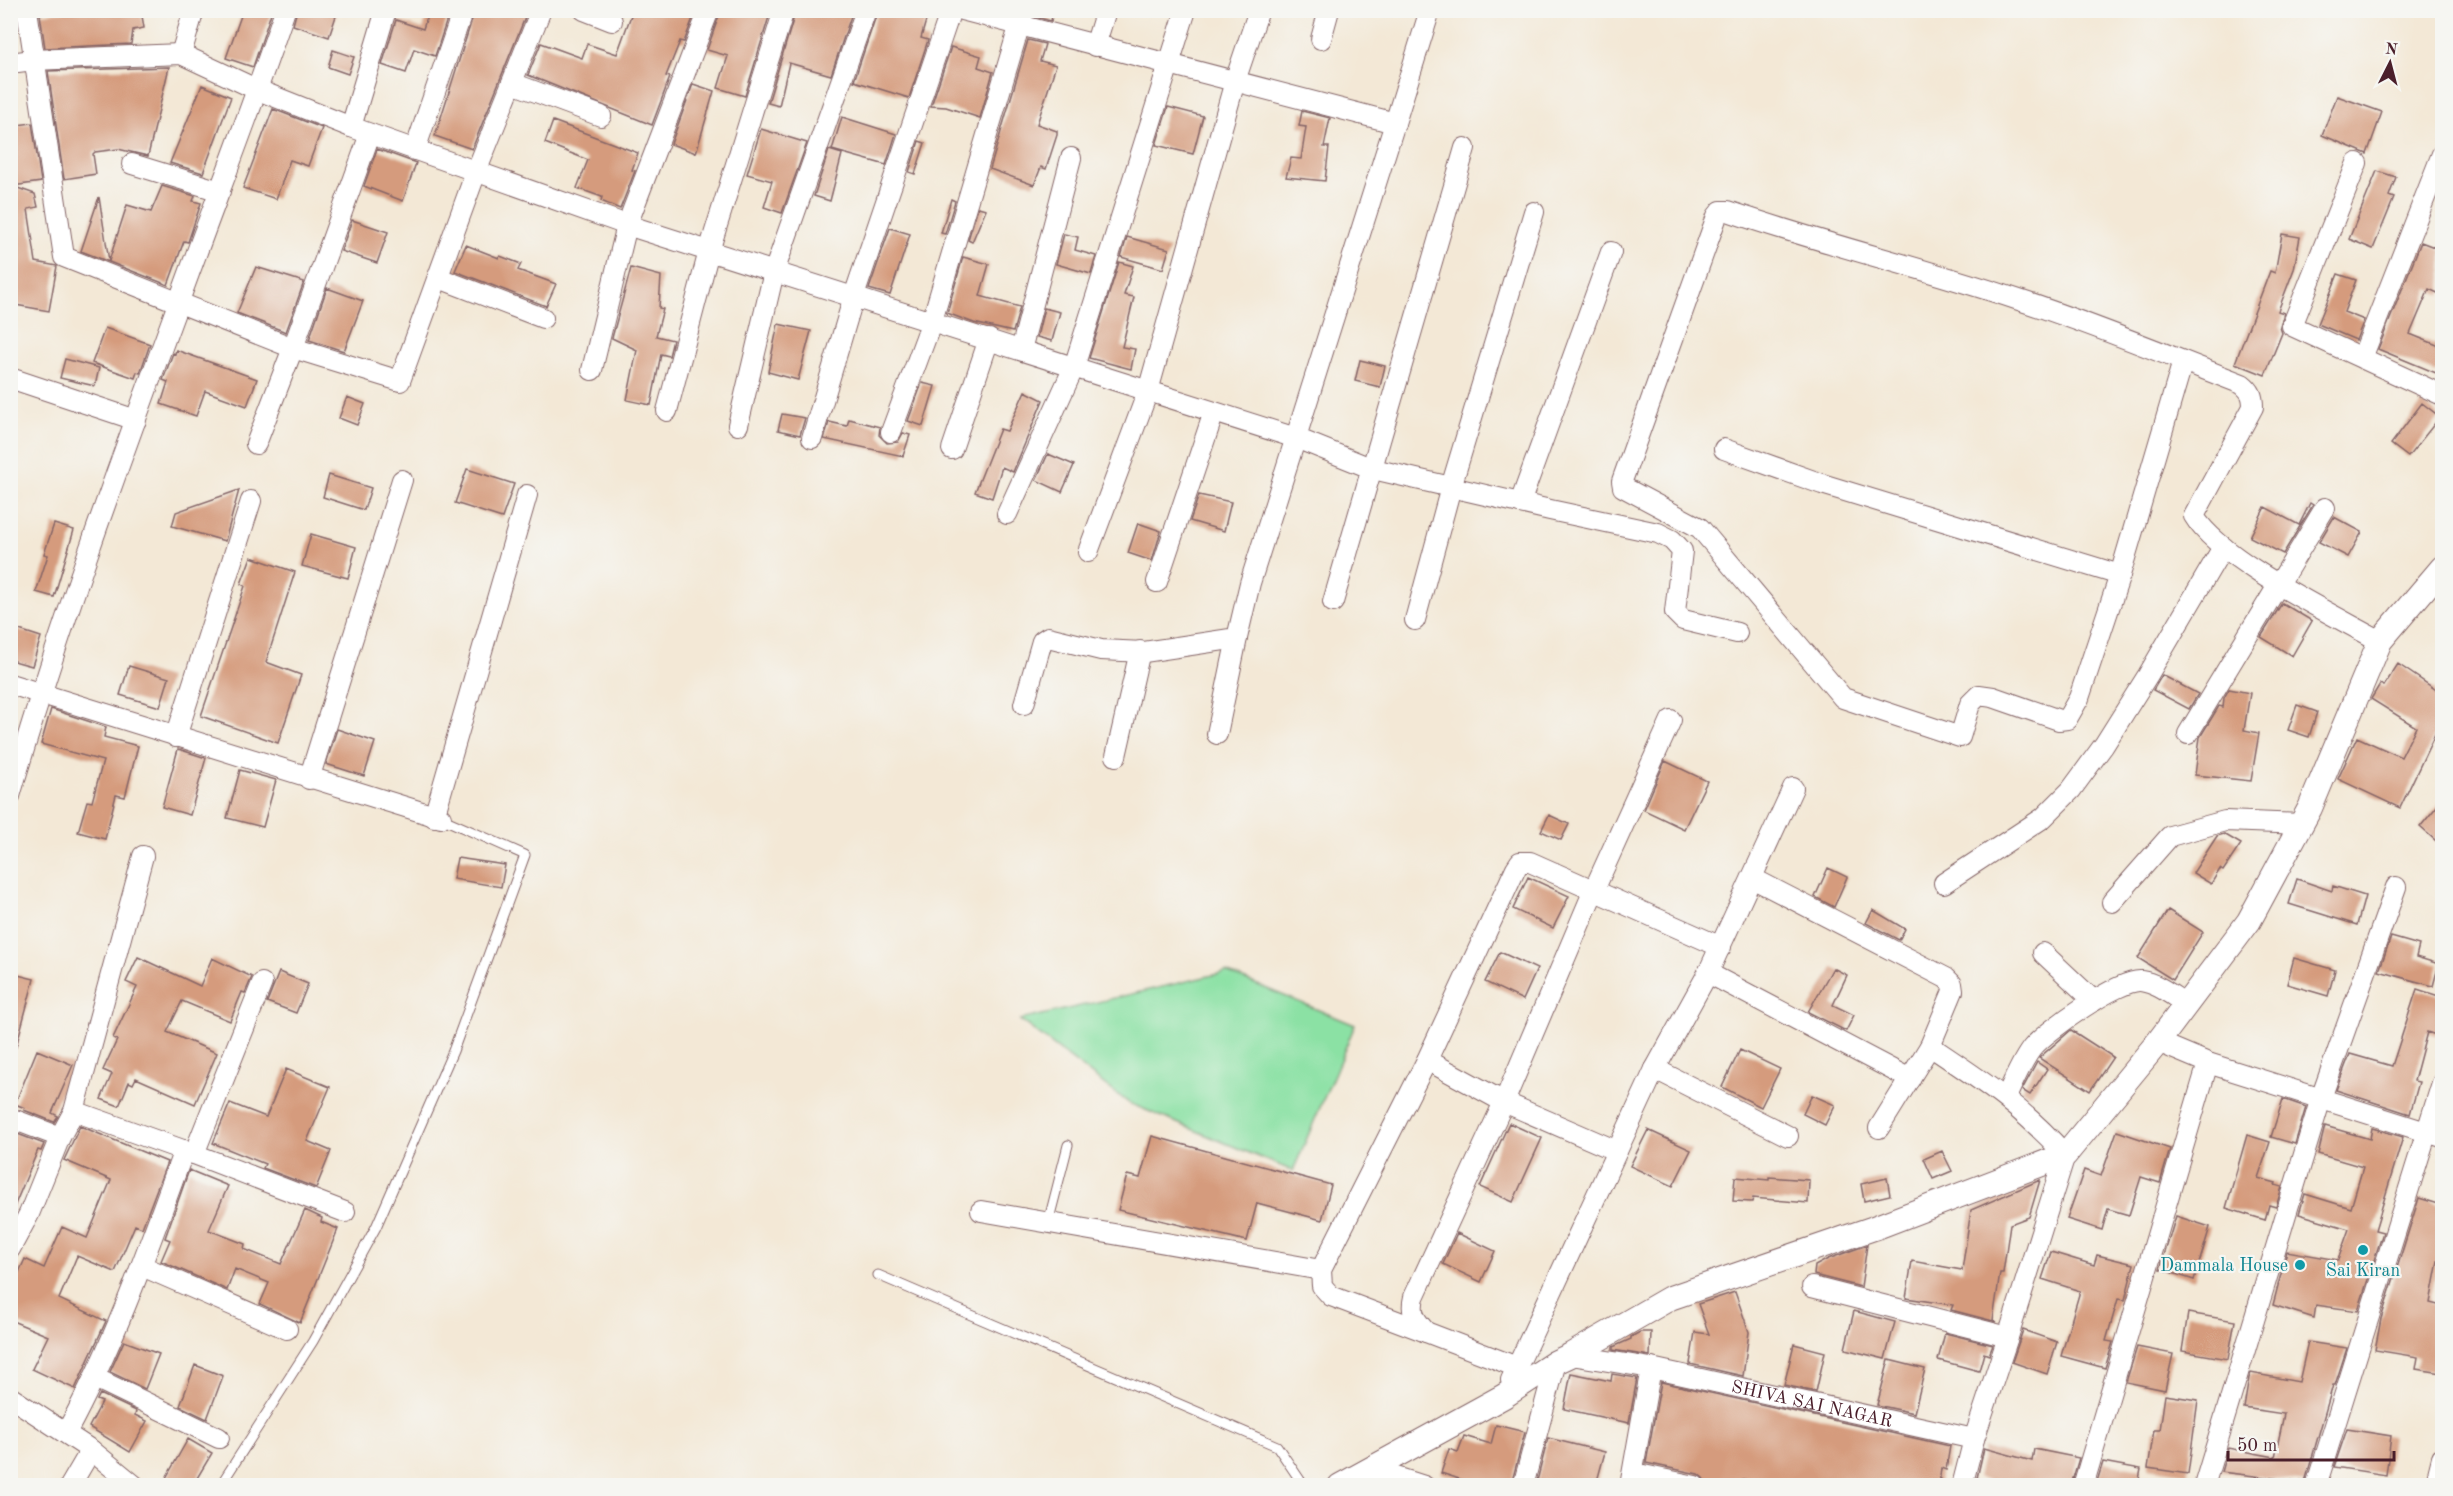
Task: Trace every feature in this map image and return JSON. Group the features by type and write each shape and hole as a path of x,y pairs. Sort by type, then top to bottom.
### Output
{"street":[{"path":"27,10 64,257 293,348 400,381 476,172 541,10"},
{"path":"181,54 194,10"},
{"path":"10,796 40,694 106,505 178,301 258,90 285,10"},
{"path":"351,128 386,10"},
{"path":"415,150 463,10"},
{"path":"584,10 612,21"},
{"path":"592,370 627,225 709,10"},
{"path":"667,411 709,251 783,10"},
{"path":"738,425 774,272 866,10"},
{"path":"812,438 854,296 951,10"},
{"path":"962,10 1022,19 1095,46 1395,123"},
{"path":"1095,46 1106,10"},
{"path":"1007,514 1074,367 1186,10"},
{"path":"1088,552 1148,391 1235,81 1259,10"},
{"path":"1321,39 1329,10"},
{"path":"1217,734 1250,583 1431,10"},
{"path":"891,432 932,321 1022,19"},
{"path":"10,63 181,54 258,90 351,128 627,225 1214,411 1296,438 1372,469 1658,533 1672,540 1682,551 1675,612 1683,620 1737,633"},
{"path":"512,83 601,116"},
{"path":"256,444 370,134"},
{"path":"1333,602 1464,148"},
{"path":"2362,358 2442,154"},
{"path":"1021,350 1071,158"},
{"path":"2357,163 2292,326 2442,395"},
{"path":"132,164 220,190"},
{"path":"2183,361 2120,575 2079,698 2067,719 2059,720 1993,697 1979,695 1970,704 1960,737 1843,698 1700,528 1623,488 1622,482 1717,216 1721,211 1728,211 1798,235 2016,298 2183,361 2242,384 2250,390 2253,407 2194,516 2198,523 2223,547 2278,584 2380,641"},
{"path":"1415,620 1451,487 1534,212"},
{"path":"1520,503 1611,252"},
{"path":"439,278 543,318"},
{"path":"952,449 989,339"},
{"path":"10,378 136,420"},
{"path":"1157,582 1214,411"},
{"path":"1724,449 1822,484 2120,575"},
{"path":"309,779 402,480"},
{"path":"10,684 309,779 438,817 527,495"},
{"path":"176,737 251,501"},
{"path":"2188,734 2325,508"},
{"path":"1944,884 2043,818 2072,790 2104,745 2148,675 2223,547"},
{"path":"1962,1485 1974,1439 2065,1155 2158,1042 2249,921 2306,816 2380,641 2442,568"},
{"path":"1024,704 1042,641 1048,637 1101,650 1140,651 1239,636"},
{"path":"1116,756 1140,651"},
{"path":"1426,1332 1416,1321 1411,1309 1414,1297 1504,1102 1594,890 1671,720"},
{"path":"1504,1396 1655,1069 1721,947 1793,788"},
{"path":"2112,902 2170,836 2225,821 2306,816"},
{"path":"11,1248 29,1214 60,1137 74,1111 142,856"},
{"path":"1517,1367 1331,1296 1322,1286 1321,1270 1427,1060 1520,862 1530,862 1721,947"},
{"path":"1752,878 1946,978 1952,984 1953,991 1930,1046 1879,1128"},
{"path":"2204,1485 2321,1098 2396,887"},
{"path":"2043,953 2094,1001"},
{"path":"1708,973 1910,1079"},
{"path":"2006,1097 2031,1049 2038,1042 2094,1001 2132,981 2143,981 2186,1004"},
{"path":"66,1433 95,1378 262,983"},
{"path":"2158,1042 2208,1063 2434,1134"},
{"path":"1930,1046 2006,1097 2039,1125 2065,1155"},
{"path":"1427,1060 1504,1102 1617,1151"},
{"path":"2083,1485 2208,1063"},
{"path":"1655,1069 1788,1136"},
{"path":"2316,1485 2434,1134 2442,1083"},
{"path":"74,1111 345,1212"},
{"path":"10,1118 60,1137"},
{"path":"1343,1485 1504,1396 1564,1358 1670,1298 1874,1228 2065,1155"},
{"path":"981,1211 1321,1270"},
{"path":"142,1266 287,1329"},
{"path":"1812,1287 2008,1337"},
{"path":"1523,1485 1564,1358"},
{"name":"SHIVA SAI NAGAR","path":"1564,1358 1651,1368 1974,1439"},
{"path":"1651,1368 1632,1479 1695,1485"},
{"path":"95,1378 219,1438"},
{"path":"10,1397 91,1450 135,1485"},
{"path":"70,1485 91,1450"},
{"path":"2435,1485 2442,1458"},
{"path":"1371,1468 1424,1485"}],"lane":[{"path":"220,1485 313,1341 376,1227 453,1051 525,855 438,817"},
{"path":"1048,1223 1068,1145"},
{"path":"878,1275 1277,1446 1304,1485"}],"green space":[{"path":"1226,972 1355,1025 1293,1171 1129,1103 1020,1020"}],"building":[{"path":"74,10 141,10 144,28 133,30 131,44 45,48 40,14"},
{"path":"243,10 272,10 253,67 226,58"},
{"path":"297,10 338,10 329,37 293,25"},
{"path":"429,10 450,10 435,56 414,49 406,73 382,65 396,20 423,29"},
{"path":"475,10 528,10 472,149 435,136"},
{"path":"633,10 696,10 684,42 680,41 666,76 670,77 652,125 528,75 541,43 582,58 587,44 617,54"},
{"path":"721,10 771,10 745,96 718,88 728,56 707,50"},
{"path":"796,10 853,10 831,75 789,63 779,106 768,103"},
{"path":"878,10 929,10 921,38 928,40 909,98 854,81"},
{"path":"1036,11 1052,16 1051,21 1035,17"},
{"path":"1028,40 1045,44 1040,61 1056,65 1037,124 1057,131 1057,135 1046,169 1041,167 1034,185 990,169"},
{"path":"951,47 981,56 978,67 993,72 980,118 946,107 931,106"},
{"path":"333,50 354,57 348,74 328,67"},
{"path":"169,67 148,156 118,149 95,152 93,154 96,174 64,179 48,71"},
{"path":"693,84 714,91 696,153 671,144"},
{"path":"202,85 231,97 203,173 170,163"},
{"path":"2337,96 2382,112 2367,154 2322,135"},
{"path":"1168,107 1203,116 1193,154 1156,145"},
{"path":"273,109 322,128 308,166 290,160 276,199 243,188"},
{"path":"1302,111 1330,118 1324,147 1329,147 1325,181 1286,177 1291,158 1301,159 1306,127 1299,126"},
{"path":"842,117 896,134 886,165 832,150"},
{"path":"553,121 638,153 632,170 635,171 620,209 601,201 602,197 577,188 588,160 545,143"},
{"path":"32,123 41,182 12,186 35,194 38,207 28,209 36,262 57,266 49,311 10,304 10,126"},
{"path":"761,129 807,143 782,213 764,207 772,181 747,174"},
{"path":"919,141 925,143 915,174 909,172"},
{"path":"377,149 416,163 403,201 364,186"},
{"path":"829,150 842,154 830,201 814,196"},
{"path":"2377,171 2396,177 2389,196 2394,198 2373,249 2349,239"},
{"path":"162,186 195,196 193,201 201,203 188,242 184,241 168,285 81,251 99,197 109,261 127,205 151,212"},
{"path":"951,199 955,201 945,234 941,233"},
{"path":"978,207 986,209 972,242 968,240"},
{"path":"352,220 388,232 377,263 341,251"},
{"path":"890,228 910,234 890,295 869,289"},
{"path":"1064,234 1078,237 1075,250 1096,256 1091,274 1056,264"},
{"path":"2282,234 2300,237 2294,269 2278,311 2284,313 2280,327 2282,333 2265,375 2235,363 2270,271 2275,273"},
{"path":"1127,237 1169,249 1163,269 1121,257"},
{"path":"2421,242 2442,250 2442,295 2429,289 2410,334 2442,347 2442,357 2436,373 2378,349"},
{"path":"466,245 521,264 518,270 556,284 546,306 455,271"},
{"path":"963,257 989,264 980,296 1020,307 1013,332 974,323 947,313"},
{"path":"1119,262 1133,266 1124,295 1134,297 1122,347 1135,349 1131,369 1089,358"},
{"path":"256,267 304,282 286,332 237,313"},
{"path":"631,268 661,276 659,308 663,309 656,336 673,340 669,356 661,354 651,405 627,400 637,350 612,338"},
{"path":"2338,274 2356,280 2344,312 2364,320 2356,340 2318,324"},
{"path":"327,288 363,301 344,351 309,340"},
{"path":"1044,308 1060,312 1052,341 1037,337"},
{"path":"778,324 811,331 798,380 768,372"},
{"path":"105,328 150,344 140,373 137,372 135,378 92,363"},
{"path":"176,350 257,379 247,406 205,391 196,416 161,404 168,382 163,380"},
{"path":"65,359 99,368 95,386 60,378"},
{"path":"1360,360 1385,366 1380,387 1355,381"},
{"path":"922,383 935,386 923,426 908,421"},
{"path":"1025,391 1043,400 1013,472 1002,467 992,498 975,492 1000,429 1007,431"},
{"path":"347,397 365,404 357,425 339,418"},
{"path":"2422,403 2440,417 2408,457 2391,444"},
{"path":"782,414 805,418 800,435 778,430"},
{"path":"849,419 880,427 879,435 887,443 898,442 903,433 910,435 903,456 824,439 829,422 847,426"},
{"path":"1048,454 1074,465 1062,492 1036,480"},
{"path":"467,469 514,484 502,518 455,503"},
{"path":"329,475 371,488 364,510 323,497"},
{"path":"239,490 225,541 172,526 176,512"},
{"path":"1199,495 1231,502 1224,531 1190,521"},
{"path":"2310,503 2313,505 2283,554 2250,537 2265,507 2299,525"},
{"path":"2334,517 2362,532 2348,557 2319,542"},
{"path":"1138,523 1161,531 1152,561 1128,553"},
{"path":"54,524 74,530 54,597 36,592 48,555 44,554"},
{"path":"311,534 356,547 348,578 302,566"},
{"path":"251,557 295,572 266,662 301,675 278,743 201,716 245,586 241,584"},
{"path":"2282,603 2312,621 2292,656 2261,637"},
{"path":"10,627 41,637 32,666 10,660"},
{"path":"2398,664 2442,694 2442,736 2436,732 2400,808 2338,779 2357,737 2401,757 2416,727 2371,699 2380,684 2384,686"},
{"path":"129,666 169,678 160,707 120,695"},
{"path":"2162,675 2198,694 2189,709 2153,690"},
{"path":"2229,689 2250,693 2244,730 2259,733 2251,781 2195,775 2200,737 2219,706 2223,707 2224,698"},
{"path":"2297,705 2317,712 2309,737 2288,730"},
{"path":"51,709 106,727 104,737 138,746 125,797 116,795 105,839 78,832 87,801 92,802 103,761 41,744"},
{"path":"337,729 375,742 364,776 326,764"},
{"path":"178,749 206,758 190,815 162,807"},
{"path":"1665,761 1707,781 1684,829 1644,810"},
{"path":"240,770 276,780 263,827 227,818"},
{"path":"2442,800 2442,846 2420,827"},
{"path":"1549,815 1569,824 1561,840 1541,831"},
{"path":"2224,834 2241,844 2211,884 2193,873 2217,836"},
{"path":"457,858 505,865 501,887 453,879"},
{"path":"1828,868 1847,877 1834,907 1815,897"},
{"path":"1528,877 1569,896 1553,928 1513,909"},
{"path":"2297,879 2332,891 2333,886 2365,896 2357,925 2289,904"},
{"path":"1873,910 1905,929 1899,940 1866,923"},
{"path":"2168,910 2203,932 2173,980 2138,958"},
{"path":"2391,937 2419,945 2416,957 2439,964 2433,986 2379,971"},
{"path":"1500,952 1537,969 1523,1000 1485,982"},
{"path":"138,957 200,986 212,958 252,977 245,993 242,992 230,1021 182,1001 167,1032 217,1053 195,1104 136,1078 133,1084 129,1082 119,1106 101,1099 112,1074 103,1070 117,1040 113,1038 137,987 126,982"},
{"path":"2294,958 2335,970 2328,996 2287,984"},
{"path":"1833,968 1847,975 1833,1005 1854,1015 1846,1031 1808,1012"},
{"path":"279,972 308,984 296,1013 267,1002"},
{"path":"10,973 34,979 16,1047 10,1046"},
{"path":"2417,989 2442,997 2442,1037 2427,1032 2414,1081 2419,1082 2410,1114 2336,1090 2350,1054 2392,1066"},
{"path":"2071,1030 2113,1057 2090,1091 2039,1058"},
{"path":"37,1050 73,1065 52,1113 58,1116 54,1122 15,1104"},
{"path":"1740,1050 1780,1069 1761,1107 1722,1087"},
{"path":"2037,1062 2047,1069 2030,1095 2022,1090"},
{"path":"286,1069 330,1087 307,1141 331,1151 316,1188 263,1168 265,1164 213,1143 230,1103 266,1117"},
{"path":"1812,1095 1835,1105 1825,1125 1803,1114"},
{"path":"2283,1099 2306,1107 2295,1144 2271,1137"},
{"path":"1509,1123 1542,1138 1513,1202 1480,1187"},
{"path":"80,1126 167,1162 142,1228 135,1225 115,1272 77,1256 59,1299 106,1321 75,1389 32,1369 48,1336 10,1320 10,1280 15,1281 25,1259 44,1268 62,1227 87,1238 111,1180 64,1160"},
{"path":"2325,1126 2370,1139 2372,1128 2403,1137 2375,1230 2383,1232 2358,1311 2316,1305 2314,1318 2273,1305 2287,1251 2338,1260 2349,1229 2299,1214 2305,1194 2351,1208 2363,1167 2318,1154"},
{"path":"1648,1130 1691,1150 1673,1186 1630,1166"},
{"path":"2117,1131 2170,1149 2160,1183 2141,1177 2129,1215 2108,1209 2102,1230 2067,1219 2084,1170 2101,1176"},
{"path":"15,1133 44,1144 41,1151 38,1150 11,1214 10,1143"},
{"path":"2247,1135 2270,1142 2258,1178 2282,1187 2276,1207 2269,1205 2265,1220 2226,1208"},
{"path":"1152,1136 1331,1185 1322,1220 1257,1203 1247,1241 1118,1210 1127,1175 1140,1178"},
{"path":"1942,1151 1952,1171 1933,1179 1924,1159"},
{"path":"189,1170 228,1186 209,1230 245,1244 244,1249 281,1264 305,1210 322,1218 321,1222 338,1229 300,1323 260,1304 269,1283 235,1269 227,1290 161,1261 170,1240 165,1238"},
{"path":"1735,1177 1809,1180 1808,1203 1753,1198 1752,1202 1733,1201"},
{"path":"1887,1178 1890,1195 1864,1201 1861,1184"},
{"path":"2040,1180 2029,1217 2010,1224 1993,1320 1997,1322 1951,1310 1953,1305 1906,1298 1912,1261 1962,1270 1971,1210"},
{"path":"2419,1198 2442,1205 2442,1263 2438,1261 2430,1303 2442,1306 2442,1373 2416,1369 2418,1357 2375,1350 2381,1319"},
{"path":"2176,1216 2210,1227 2194,1280 2160,1269"},
{"path":"1457,1233 1495,1251 1481,1282 1443,1264"},
{"path":"1867,1245 1861,1287 1814,1275 1815,1266"},
{"path":"2051,1252 2094,1265 2097,1255 2134,1264 2125,1300 2118,1299 2106,1341 2113,1342 2105,1368 2061,1356 2080,1291 2042,1279"},
{"path":"1735,1292 1749,1332 1743,1376 1690,1364 1695,1332 1709,1334 1698,1304"},
{"path":"1854,1311 1895,1322 1885,1359 1845,1349"},
{"path":"2188,1313 2235,1321 2228,1359 2182,1351"},
{"path":"2023,1330 2057,1342 2047,1374 2012,1362"},
{"path":"1640,1332 1651,1332 1650,1356 1613,1350 1613,1347"},
{"path":"1945,1333 1993,1345 1989,1355 1984,1353 1979,1371 1938,1360"},
{"path":"124,1341 159,1354 145,1389 110,1372"},
{"path":"2308,1342 2347,1348 2335,1385 2333,1385 2305,1482 2221,1472 2228,1448 2275,1457 2284,1414 2244,1408 2249,1378 2251,1373 2299,1382"},
{"path":"1794,1344 1825,1352 1816,1392 1784,1385"},
{"path":"2137,1347 2173,1354 2165,1390 2126,1382"},
{"path":"1889,1360 1925,1369 1914,1413 1877,1405"},
{"path":"195,1365 223,1376 207,1419 180,1406"},
{"path":"1571,1373 1611,1381 1612,1374 1637,1378 1629,1423 1564,1409"},
{"path":"1661,1382 1950,1446 1946,1470 1941,1468 1939,1485 1777,1485 1743,1479 1742,1485 1707,1485 1698,1474 1646,1463"},
{"path":"100,1394 136,1411 135,1415 147,1421 130,1452 89,1427 102,1402 97,1400"},
{"path":"2165,1395 2198,1400 2188,1474 2148,1468 2154,1430 2160,1430"},
{"path":"1496,1425 1525,1432 1511,1485 1478,1485 1441,1473 1449,1449 1458,1452 1464,1436 1491,1444"},
{"path":"2347,1429 2391,1436 2386,1475 2334,1467"},
{"path":"1548,1438 1605,1452 1596,1485 1536,1485"},
{"path":"188,1439 212,1453 193,1485 162,1485"},
{"path":"1984,1448 2032,1461 2034,1449 2079,1458 2071,1485 2017,1483 2016,1485 2005,1485 1977,1478"},
{"path":"2103,1462 2141,1469 2138,1485 2096,1485"}],"place":[{"name":"Sai Kiran","path":"2363,1250"},
{"name":"Dammala House","path":"2300,1265"}]}
